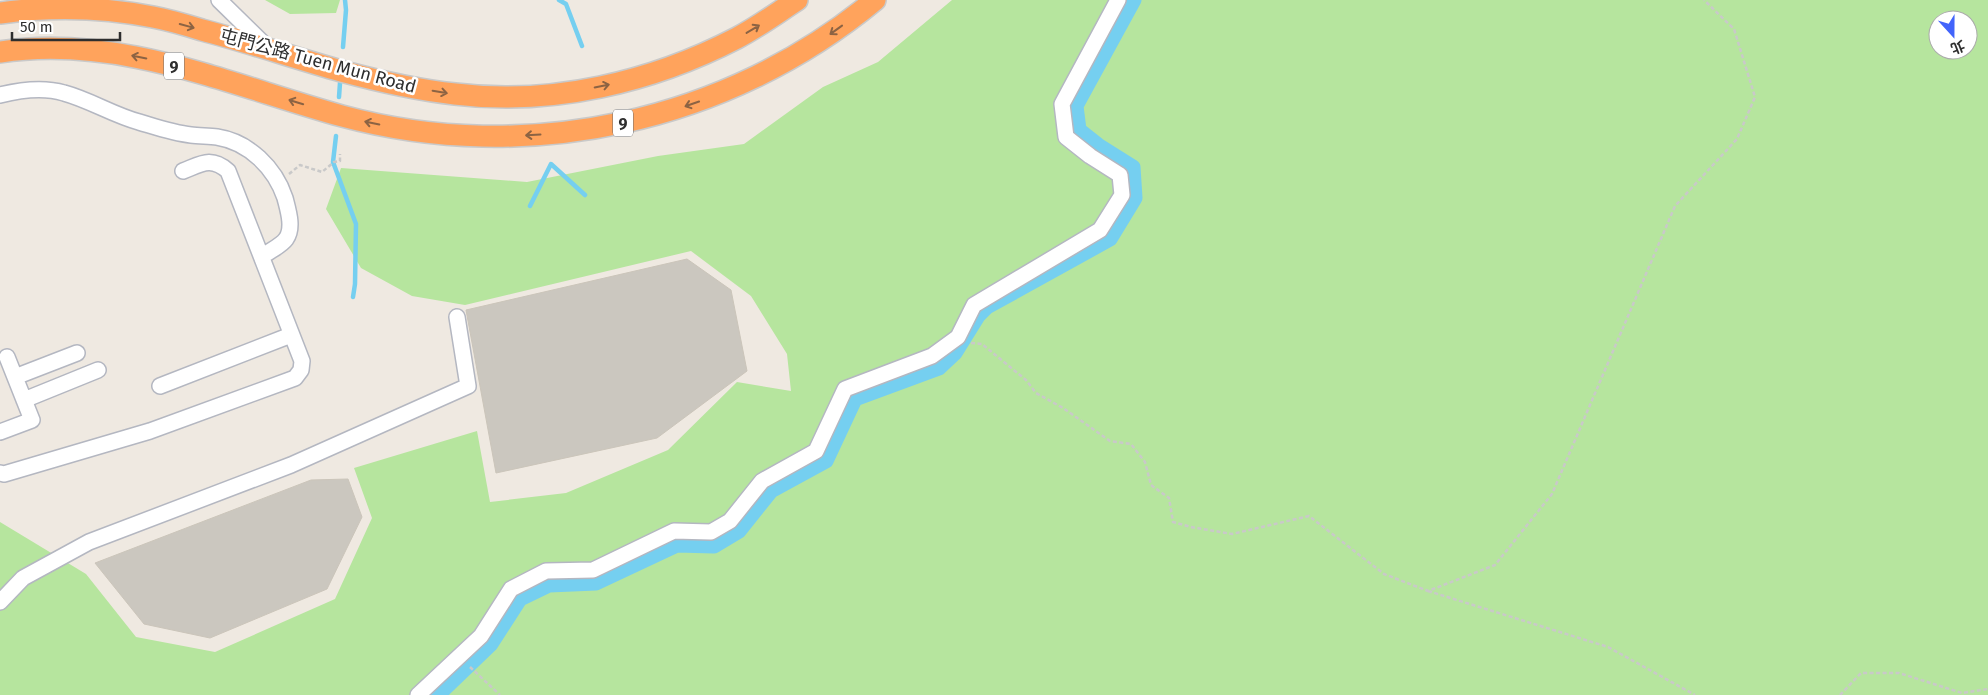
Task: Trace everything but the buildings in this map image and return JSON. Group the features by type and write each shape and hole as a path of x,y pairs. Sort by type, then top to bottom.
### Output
{"highway":[{"name":"屯門公路 Tuen Mun Road","path":"0,12 61,7 104,10 154,17 341,70 398,84 443,92 486,96 543,95 621,82 664,70 738,37 797,0"},
{"name":"9","path":"0,52 69,49 128,55 184,68 342,116 373,123 457,135 542,135 618,124 664,113 708,98 777,67 806,50 834,32 875,0"}],"lane":[{"path":"219,0 268,48"},
{"path":"418,695 481,636 511,589 546,571 593,570 674,531 710,532 730,521 762,481 816,452 845,388 932,356 958,337 974,305 1100,230 1122,195 1120,175 1090,156 1066,137 1062,104 1118,0"},
{"path":"0,95 34,90 64,93 118,116 190,135 218,137 236,143 252,152 272,172 279,183 289,212 290,231 286,239 262,257"},
{"path":"0,474 150,431 295,378 302,370 302,361 291,335 285,301 262,257 228,171 207,161 182,171"},
{"path":"0,602 23,578 89,542 291,465 468,386 457,317"},
{"path":"160,386 291,335"},
{"path":"15,377 77,353"},
{"path":"0,432 32,420 7,357"},
{"path":"24,400 98,370"}],"path":[{"path":"1428,591 1495,565 1552,494 1675,206 1737,138 1755,96 1734,29 1704,0"},
{"path":"288,175 300,165 322,172 334,162 340,161 340,154"},
{"path":"970,343 982,344 1026,380 1036,392 1063,408 1110,442 1132,444 1145,462 1151,485 1169,498 1173,522 1232,534 1309,516 1384,574 1428,591 1608,647 1695,695"},
{"path":"474,671 500,695"},
{"path":"1840,695 1862,673 1899,673 1962,693 1988,689"}],"green space":[{"path":"265,0 340,0 336,13 290,14"},
{"path":"952,0 1988,0 1988,695 0,695 0,522 86,574 136,637 215,652 335,599 372,518 354,468 477,431 490,502 566,493 668,450 737,382 791,391 787,354 751,296 691,251 465,305 412,296 361,268 326,209 341,168 527,182 658,156 744,144 823,87 878,62"}],"waterway":[{"path":"343,47 345,0"},
{"path":"559,0 566,4 582,46"},
{"path":"438,695 491,644 520,599 549,585 596,583 677,545 714,546 739,531 771,491 826,461 855,399 939,368 955,353 978,316 987,307 1110,239 1135,198 1133,167 1098,145 1079,130 1076,106 1134,0"},
{"path":"339,97 340,83"},
{"path":"336,136 333,162 356,224 353,297"},
{"path":"530,206 551,164 585,195"}]}
